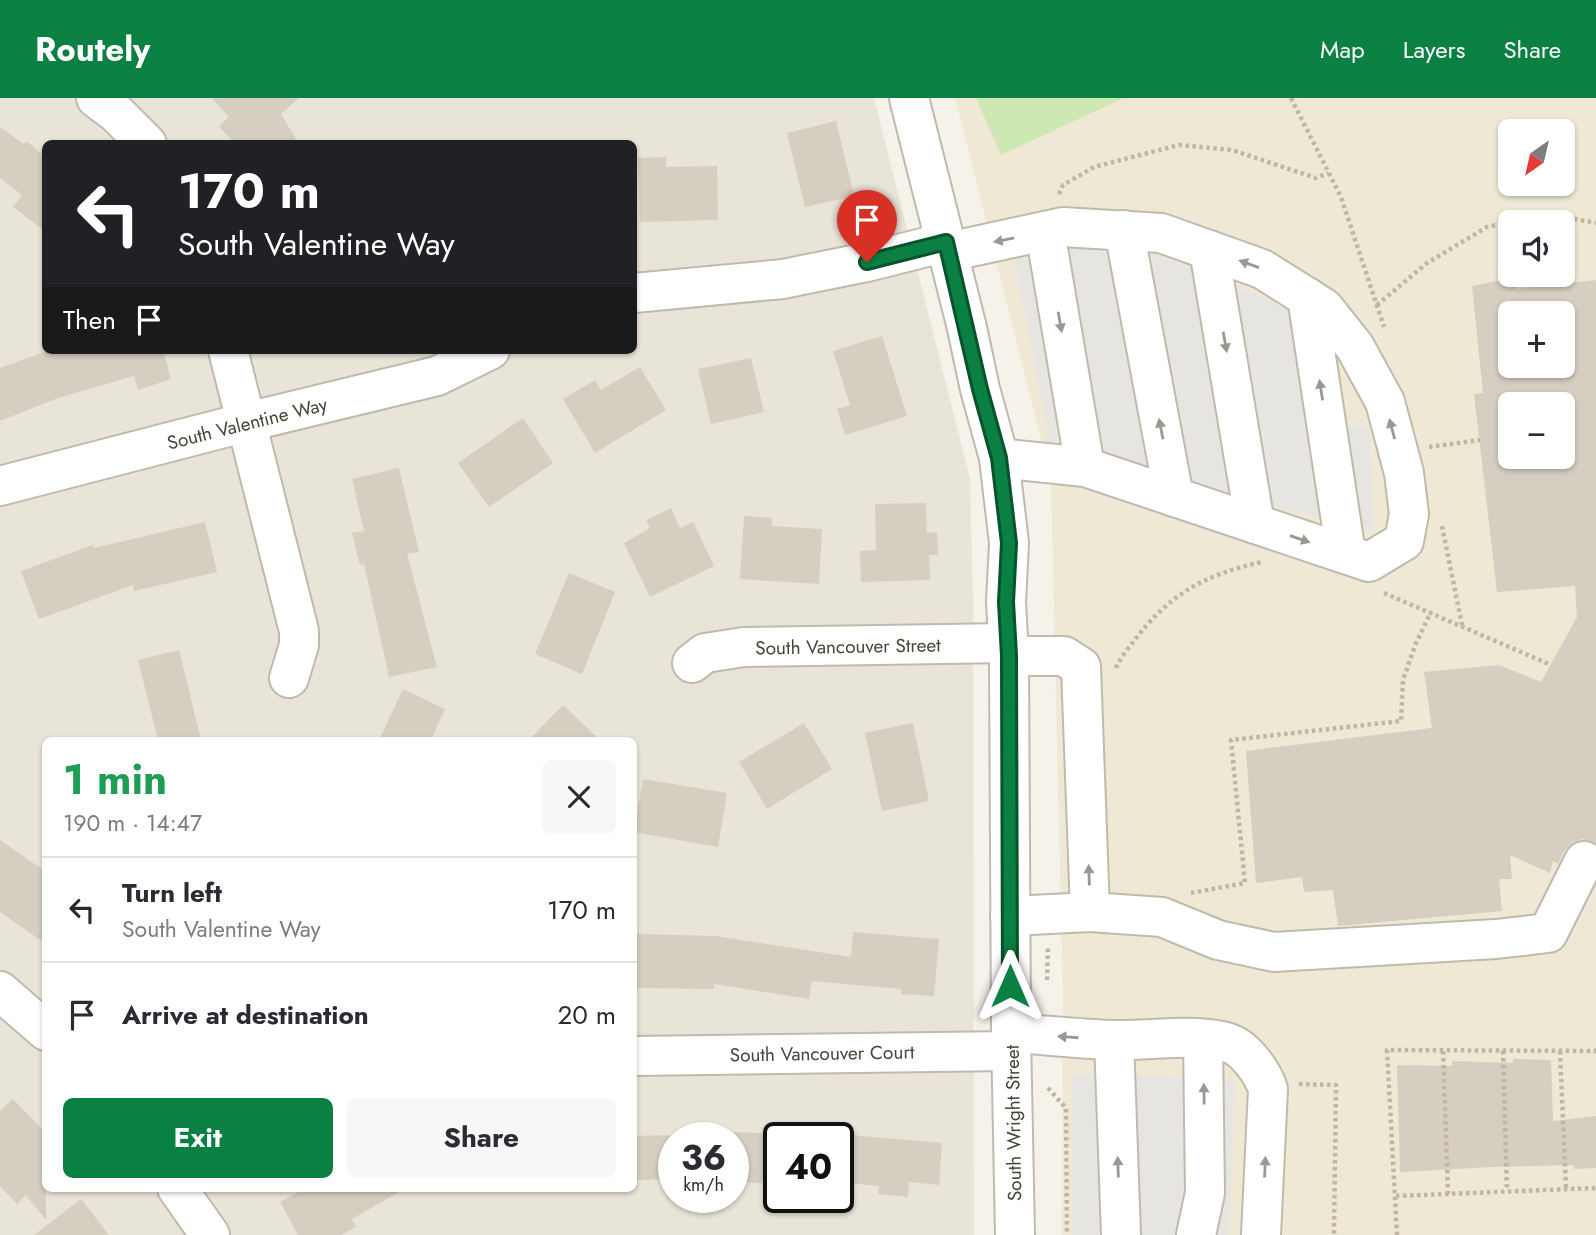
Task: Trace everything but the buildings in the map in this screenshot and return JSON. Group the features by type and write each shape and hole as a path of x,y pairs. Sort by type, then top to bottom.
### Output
{"street":[{"path":"96,98 116,113 143,140"},
{"name":"South Wright Street","path":"909,98 999,458 1009,543 1006,602 1009,650 1015,1235"},
{"path":"1049,218 1085,467"},
{"path":"637,293 783,279 947,247 1049,218 1063,227 1161,233 1262,269 1324,308 1355,346 1385,402 1404,473 1409,514 1404,541 1369,562 1085,467 999,458"},
{"path":"1124,230 1174,496"},
{"path":"1209,250 1255,524"},
{"path":"1307,297 1346,555"},
{"path":"229,354 299,631 299,645 289,678"},
{"name":"South Valentine Way","path":"0,486 437,376 482,354"},
{"name":"South Vancouver Street","path":"692,663 705,653 744,647 1009,650 1064,656 1081,667 1090,912"},
{"path":"1010,916 1090,912 1161,917 1218,940 1274,952 1496,939 1548,933 1584,861"},
{"path":"0,991 42,1028"},
{"name":"South Vancouver Court","path":"637,1056 1011,1042 1048,1035 1114,1040 1203,1039 1229,1043 1246,1055 1264,1078 1268,1089"},
{"path":"1196,1235 1205,1193 1203,1039"},
{"path":"1114,1040 1121,1235"},
{"path":"1261,1235 1268,1089"},
{"path":"180,1192 210,1235"}],"path":[{"path":"1292,98 1340,197 1385,330"},
{"path":"1049,218 1063,185 1094,167 1179,145 1232,150 1316,178 1328,173"},
{"path":"1377,305 1427,263 1487,227 1549,214 1596,223"},
{"path":"1425,447 1480,440"},
{"path":"1114,676 1118,663 1150,620 1187,589 1228,569 1274,559"},
{"path":"1383,592 1550,665"},
{"path":"1187,894 1245,883 1231,740 1401,721 1403,680 1431,612"},
{"path":"1048,1035 1047,1090 1066,1108 1067,1235"},
{"path":"1397,1235 1387,1051 1596,1051"},
{"path":"1443,1051 1448,1194"},
{"path":"1503,1051 1507,1191"},
{"path":"1560,1051 1566,1189"},
{"path":"1268,1089 1287,1084 1336,1085 1335,1235"},
{"path":"1396,1196 1596,1188"}],"shaded area":[{"path":"0,98 874,98 970,479 973,603 974,1235 0,1235"},
{"path":"955,98 1596,98 1596,1235 1062,1235 1063,998 1051,484"},
{"path":"1090,245 1160,255 1290,310 1317,421 1369,428 1375,533 1050,446 1014,258"},
{"path":"1072,1074 1235,1079 1229,1235 1072,1235"}],"green space":[{"path":"976,98 1124,98 1001,155"}],"route":[{"path":"867,262 946,242 999,458 1009,543 1006,602 1009,656 1010,986"}]}
